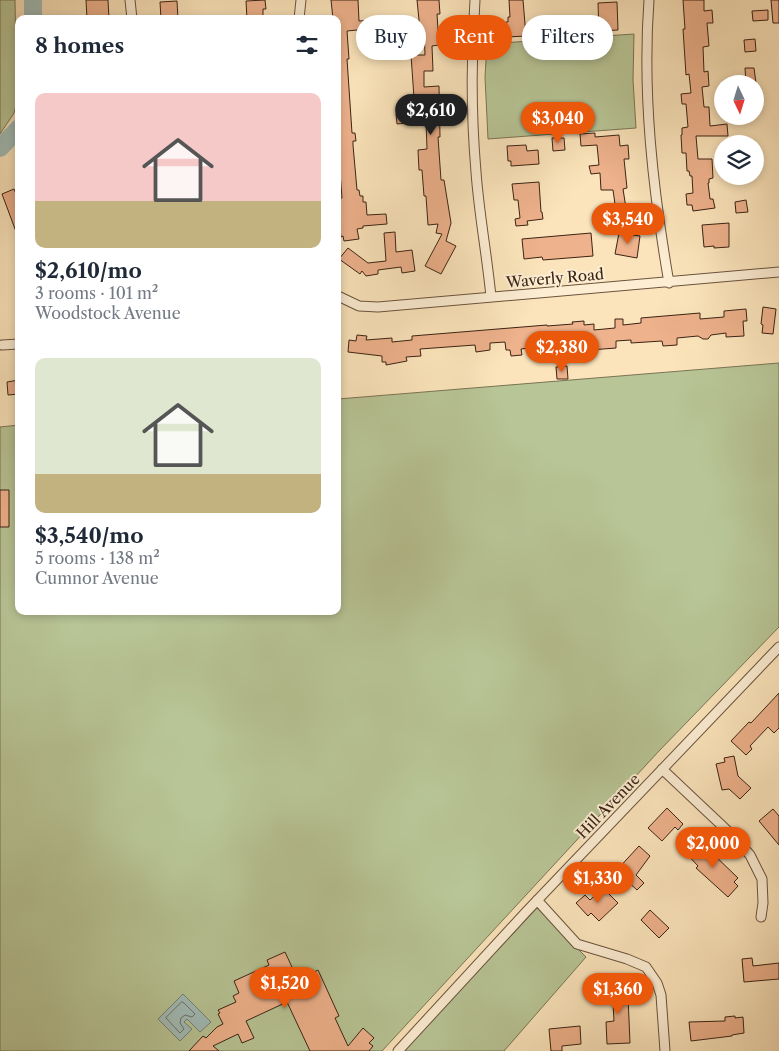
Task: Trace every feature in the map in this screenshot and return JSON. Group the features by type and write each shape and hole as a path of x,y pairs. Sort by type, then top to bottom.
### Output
{"street":[{"path":"130,0 132,15"},
{"path":"300,0 300,15"},
{"path":"475,0 471,108 476,174 491,297"},
{"path":"648,0 646,31 649,128 659,227 669,283"},
{"name":"Waverly Road","path":"341,297 359,306 369,307 778,273"},
{"path":"2,345 15,344"},
{"name":"Hill Avenue","path":"398,1051 537,900 779,647"},
{"path":"662,769 733,836 750,855 762,879 763,903 761,917"},
{"path":"537,900 577,944 627,959 646,967 657,983 661,995 665,1051"}],"green space":[{"path":"0,0 15,0 15,110 0,134"},
{"path":"634,34 633,80 636,128 488,139 486,60 512,60 512,42 522,42 522,60 613,60 613,35"},
{"path":"779,363 779,627 659,751 382,1051 0,1051 0,427 15,425 15,615 341,615 341,399"},
{"path":"537,908 586,957 504,1051 403,1051"}],"water":[{"path":"183,994 211,1022 200,1032 187,1019 184,1022 192,1029 180,1041 158,1019"}],"building":[{"path":"86,0 108,0 109,15 87,15"},
{"path":"265,0 266,9 263,9 263,15 247,15 246,1"},
{"path":"331,0 358,0 359,15 356,15 356,30 347,31 352,133 355,133 356,141 353,141 353,145 357,190 359,190 360,196 363,196 363,202 366,202 367,215 386,214 387,224 363,226 363,228 357,229 359,239 344,241 343,236 341,237 341,15 333,15"},
{"path":"417,0 439,0 440,14 436,15 436,45 432,46 433,71 424,71 424,87 439,86 440,137 438,137 441,180 444,180 451,223 446,241 456,246 441,274 425,266 442,234 436,233 438,224 428,225 422,170 419,170 418,150 427,149 426,121 397,124 396,114 415,112 411,60 426,60 426,15 418,15"},
{"path":"509,0 523,0 524,15 522,15 522,36 512,37 512,15 510,15"},
{"path":"683,0 704,0 704,11 712,10 713,23 707,23 709,46 703,47 704,72 708,71 709,86 702,87 704,107 709,107 710,126 727,125 728,135 696,136 698,159 712,159 713,178 709,179 708,183 710,199 713,199 715,208 693,211 692,205 687,205 686,194 693,193 692,176 687,171 686,153 682,153 681,135 682,128 688,127 686,104 682,104 681,94 691,93 689,74 686,75 683,29 685,29"},
{"path":"771,0 779,0 779,23 773,23"},
{"path":"177,1 178,15 161,15 160,2"},
{"path":"617,2 618,30 613,30 613,15 598,15 598,3"},
{"path":"768,10 768,20 753,21 752,11"},
{"path":"755,39 756,51 745,52 744,40"},
{"path":"745,68 754,68 755,75 745,75"},
{"path":"595,133 595,137 619,135 620,146 628,145 629,159 624,159 627,188 623,189 628,221 603,224 600,206 615,204 613,190 601,190 600,173 591,174 589,166 599,165 597,145 581,146 580,134"},
{"path":"552,138 564,138 565,150 553,151"},
{"path":"526,145 527,151 538,150 539,164 511,166 511,161 508,161 507,146"},
{"path":"539,182 543,219 527,221 528,225 516,226 515,219 520,218 518,200 514,200 512,184"},
{"path":"14,189 15,191 15,229 2,194"},
{"path":"746,200 748,212 736,213 735,202"},
{"path":"729,223 729,247 704,247 702,225"},
{"path":"395,232 396,252 412,250 415,271 402,273 401,267 378,270 378,274 366,276 362,271 360,274 341,260 341,257 348,248 368,263 386,261 384,233"},
{"path":"591,233 593,256 543,260 542,257 524,259 522,239"},
{"path":"619,233 640,236 637,258 615,254"},
{"path":"763,307 776,309 773,334 762,333"},
{"path":"746,309 747,321 743,321 744,336 726,337 726,333 711,335 708,339 698,336 677,338 677,345 663,346 662,341 631,343 631,340 616,341 616,348 577,351 578,355 569,356 568,347 544,351 544,349 538,349 538,347 521,349 522,355 511,356 510,350 506,350 505,342 490,343 490,350 476,352 475,345 420,349 421,356 406,357 407,361 386,365 386,362 382,362 382,356 348,352 349,340 356,341 357,335 367,336 366,340 392,338 392,342 412,340 412,336 573,324 572,322 584,321 584,325 594,324 594,330 615,328 615,319 623,319 623,325 641,323 641,318 700,313 700,319 724,317 724,311"},
{"path":"567,366 568,379 557,379 556,367"},
{"path":"15,381 15,394 8,395 7,382"},
{"path":"0,490 9,490 9,527 0,527"},
{"path":"779,693 779,728 774,733 768,727 750,746 752,749 746,755 731,741"},
{"path":"734,756 738,776 751,788 740,799 729,789 722,790 716,764 725,762 724,758"},
{"path":"667,808 683,824 678,830 675,827 662,841 648,828"},
{"path":"773,809 779,816 779,845 759,821"},
{"path":"696,841 709,853 710,851 738,878 734,882 738,886 728,897 696,868 698,866 685,852"},
{"path":"639,846 650,856 636,875 644,883 637,890 616,871"},
{"path":"603,888 618,903 599,921 591,913 588,916 576,903 585,895 590,900"},
{"path":"650,910 669,928 659,938 641,920"},
{"path":"285,952 298,980 318,970 339,1016 335,1018 348,1046 363,1028 374,1038 369,1043 373,1046 369,1051 310,1051 287,1002 246,1021 254,1038 242,1043 238,1034 213,1046 219,1051 189,1051 203,1036 206,1038 223,1024 218,1010 236,1002 233,996 239,993 234,981 269,965 267,960"},
{"path":"752,958 753,966 779,963 779,979 744,982 742,959"},
{"path":"625,983 626,996 628,996 630,1043 607,1044 606,1022 614,1021 613,1003 607,1003 606,985"},
{"path":"735,1016 735,1018 743,1017 744,1033 691,1041 689,1022 725,1021 725,1017"},
{"path":"580,1026 581,1044 562,1046 562,1051 551,1051 549,1029"}],"waterway":[{"path":"33,0 33,15"},
{"path":"0,148 15,132"}]}
